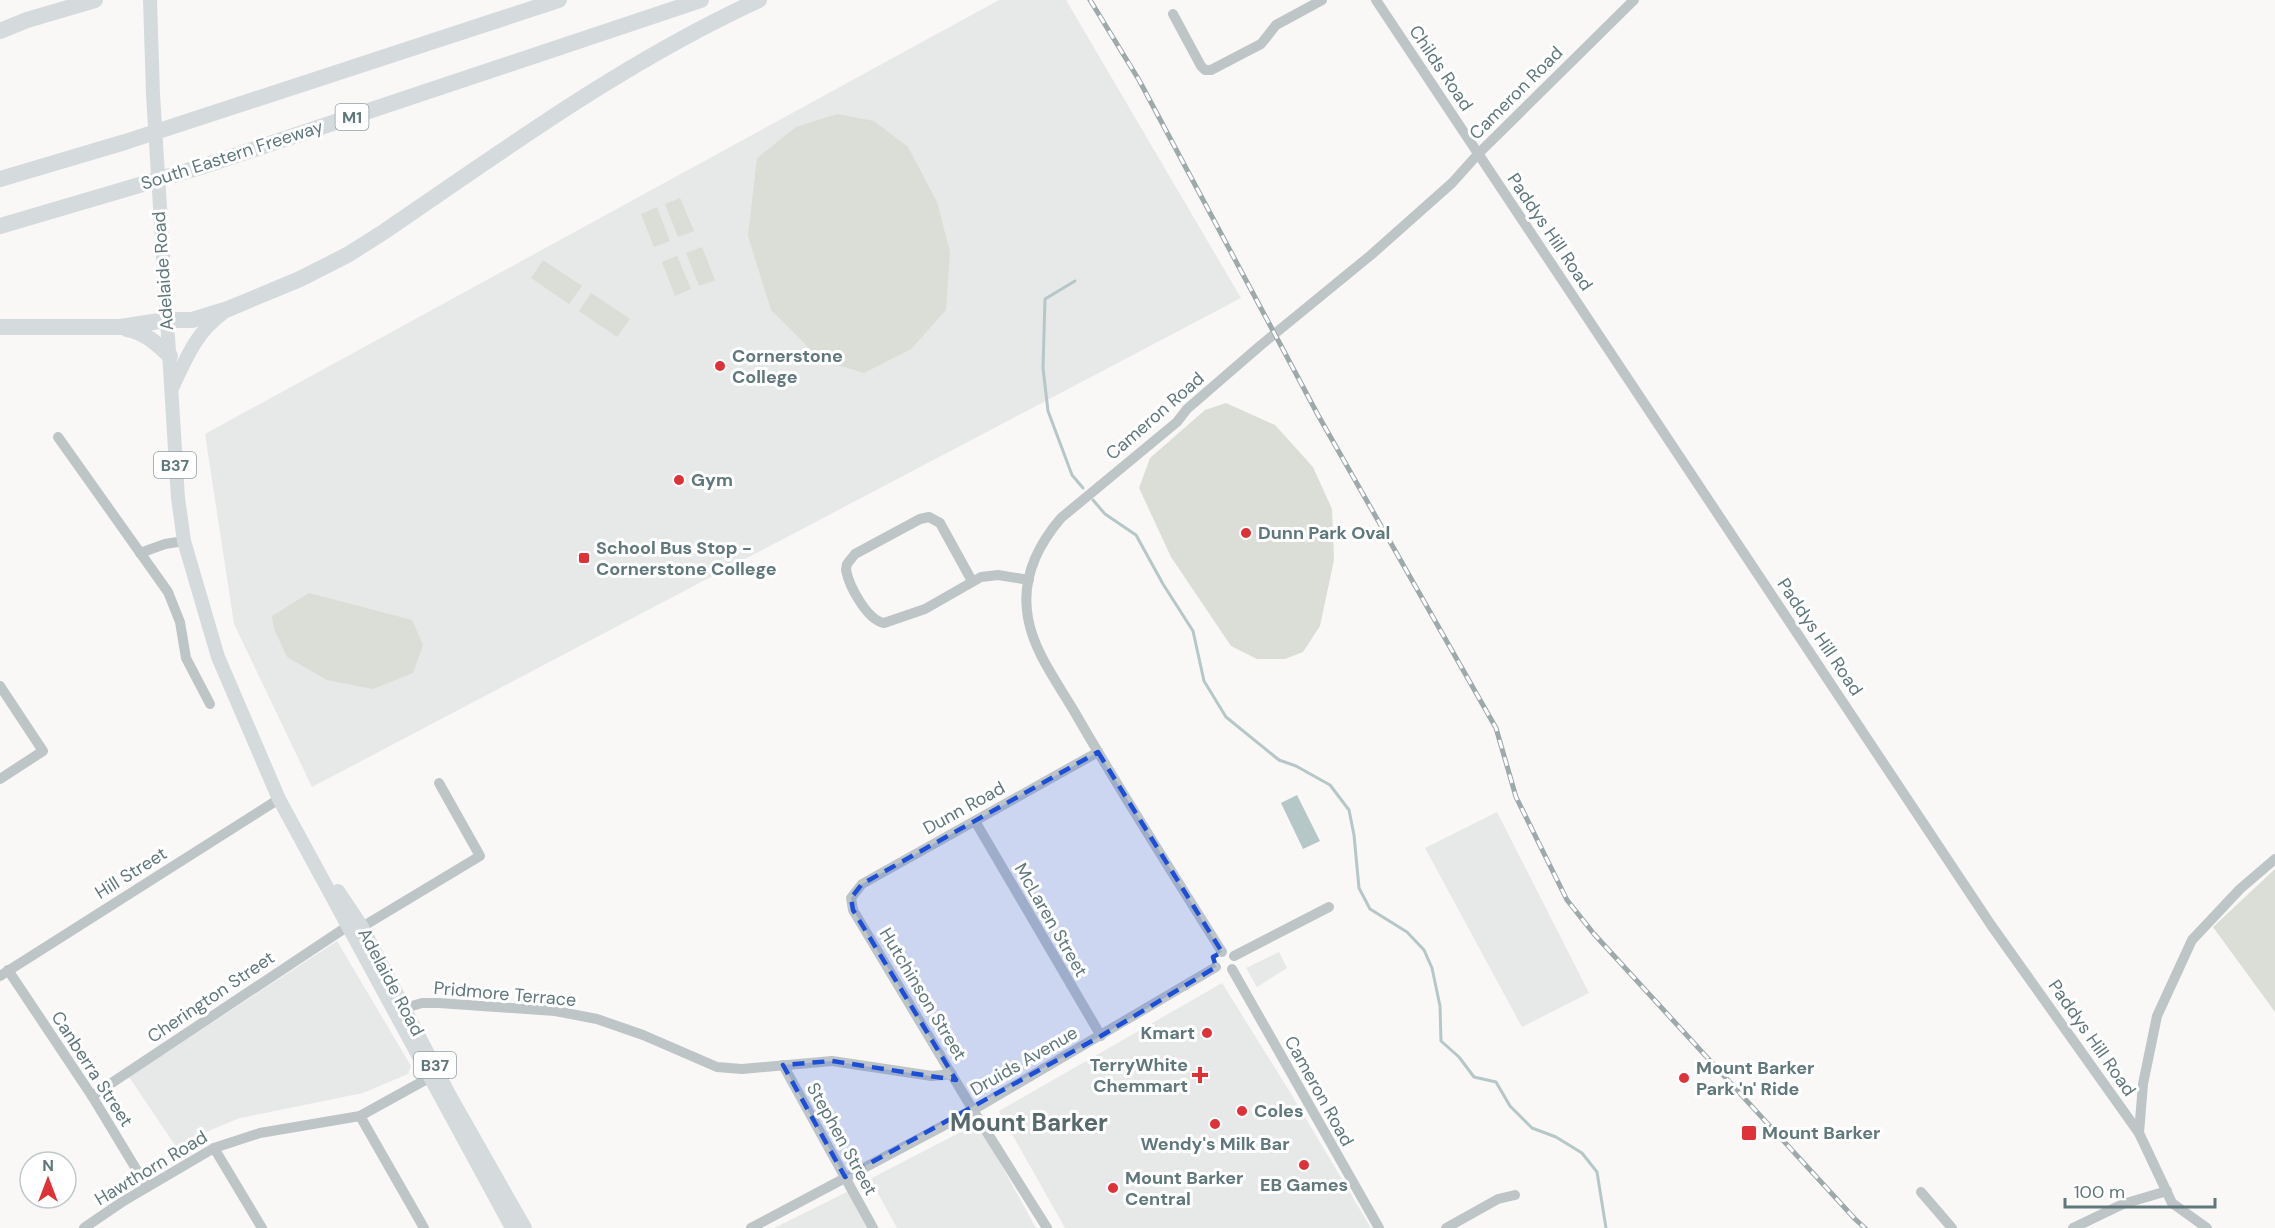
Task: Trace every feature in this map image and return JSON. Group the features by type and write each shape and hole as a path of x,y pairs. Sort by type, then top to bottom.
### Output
{"highway":[{"path":"0,31 27,20 94,0"},
{"path":"0,179 135,139 559,0"},
{"name":"South Eastern Freeway","path":"0,226 204,166 701,0"},
{"path":"0,327 120,327 166,320 192,320 228,309 300,279 349,254 583,96 656,53 759,0"},
{"path":"120,327 138,331 153,340 170,356"}],"main road":[{"name":"Adelaide Road","path":"150,0 153,94 175,471 184,541 218,657 279,799 435,1075 525,1228"},
{"path":"171,390 200,333 210,322 228,309"},
{"name":"Adelaide Road","path":"354,929 405,1008 435,1075 512,1228"}],"street":[{"path":"1173,14 1201,66 1205,70 1211,70 1261,44 1276,25 1322,0"},
{"name":"Childs Road","path":"1376,0 1478,154"},
{"name":"Cameron Road","path":"1222,952 1041,656 1027,610 1032,565 1045,536 1061,518 1177,422 1187,409 1371,255 1452,183 1478,154 1634,0"},
{"name":"Paddys Hill Road","path":"1478,154 1991,924 2139,1133 2172,1203 2207,1228"},
{"path":"58,437 168,592 180,622 186,658 210,704"},
{"path":"972,581 940,523 929,517 920,519 855,554 850,559 846,570 868,615 884,623 925,609 972,581 990,575 1029,580"},
{"path":"140,553 165,544 184,541"},
{"path":"0,686 43,751 0,779"},
{"name":"Dunn Road","path":"851,898 862,884 1098,752"},
{"name":"Cherington Street","path":"92,1096 354,929 480,856 439,783"},
{"name":"Hill Street","path":"4,973 279,799"},
{"name":"McLaren Street","path":"975,821 1101,1036"},
{"path":"2139,1133 2143,1084 2157,1016 2192,940 2240,889 2275,859"},
{"name":"Hutchinson Street","path":"851,898 853,910 1047,1228"},
{"path":"1234,956 1329,907"},
{"path":"1222,952 1229,952 1234,956 1235,963 1232,969 1222,971 1216,967 1215,960 1222,952"},
{"name":"Druids Avenue","path":"751,1228 973,1110 1216,967"},
{"name":"Cameron Road","path":"1232,969 1379,1228"},
{"name":"Canberra Street","path":"4,973 92,1096 147,1187"},
{"name":"Pridmore Terrace","path":"405,1008 425,1003 555,1011 597,1019 643,1035 717,1067 742,1069 832,1061 932,1076 952,1074"},
{"name":"Stephen Street","path":"783,1065 873,1228"},
{"name":"Hawthorn Road","path":"84,1228 147,1187 214,1148 260,1133 360,1116 435,1075"},
{"path":"360,1116 424,1228"},
{"path":"214,1148 262,1228"},
{"path":"2073,1228 2123,1204 2167,1191"},
{"path":"1446,1228 1498,1199 1515,1195"},
{"path":"1927,1199 1952,1228"}],"highlighted area":[{"path":"1098,752 1222,952 1213,957 1216,967 1101,1036 845,1177 783,1065 832,1061 956,1080 853,910 851,898 862,884"}],"shaded area":[{"name":"Cornerstone College","path":"999,0 1066,0 1241,298 312,787 234,624 205,434"},
{"path":"837,114 874,121 908,147 937,202 950,252 946,310 911,349 864,373 821,360 771,310 748,236 757,158 796,127"},
{"path":"680,198 694,231 678,237 665,204"},
{"path":"657,207 670,241 654,247 641,214"},
{"path":"702,247 715,280 699,286 686,253"},
{"path":"677,256 691,289 675,296 662,262"},
{"path":"543,260 582,286 569,304 531,278"},
{"path":"591,293 630,319 617,337 579,311"},
{"name":"Dunn Park Oval","path":"1226,403 1275,425 1313,467 1332,509 1334,560 1320,626 1303,652 1285,659 1257,659 1231,646 1171,557 1139,488 1150,458 1205,410"},
{"path":"309,593 412,620 423,645 413,673 373,689 327,680 287,657 274,629 272,616"},
{"path":"1297,795 1320,841 1303,849 1281,803"},
{"path":"1497,812 1589,993 1522,1027 1425,848"},
{"path":"2275,869 2275,1012 2213,927"},
{"path":"337,941 411,1066 408,1074 363,1093 240,1118 194,1137 177,1148 129,1077"},
{"path":"1279,952 1287,968 1257,987 1246,968"},
{"path":"1222,983 1371,1228 1065,1228 999,1111"},
{"path":"978,1123 1036,1228 897,1228 870,1179"},
{"path":"851,1190 872,1228 774,1228"}],"waterway":[{"path":"1075,281 1045,299 1043,368 1048,411 1072,475 1083,488"},
{"path":"1093,500 1105,514 1136,535 1163,584 1193,631 1204,681 1226,717 1279,760 1296,766 1330,785 1349,810 1359,888 1370,909 1407,932 1424,950 1432,968 1440,1006 1441,1041 1459,1057 1474,1077 1496,1082 1510,1106 1532,1128 1556,1137 1582,1153 1597,1172 1606,1228"}],"railway":[{"path":"1090,0 1139,80 1318,415 1496,728 1516,797 1567,900 1594,934 1865,1228"}],"place":[{"name":"Cornerstone College","path":"720,366"},
{"name":"Gym","path":"679,480"},
{"name":"Dunn Park Oval","path":"1246,533"},
{"name":"School Bus Stop - Cornerstone College","path":"584,558"},
{"name":"Kmart","path":"1207,1033"},
{"name":"TerryWhite Chemmart","path":"1200,1075"},
{"name":"Mount Barker Park 'n' Ride","path":"1684,1078"},
{"name":"Coles","path":"1242,1111"},
{"name":"Wendy's Milk Bar","path":"1215,1124"},
{"name":"Mount Barker","path":"1749,1133"},
{"name":"EB Games","path":"1304,1165"},
{"name":"Mount Barker Central","path":"1113,1188"}],"district":[{"name":"Mount Barker","path":"1029,1122"}]}
